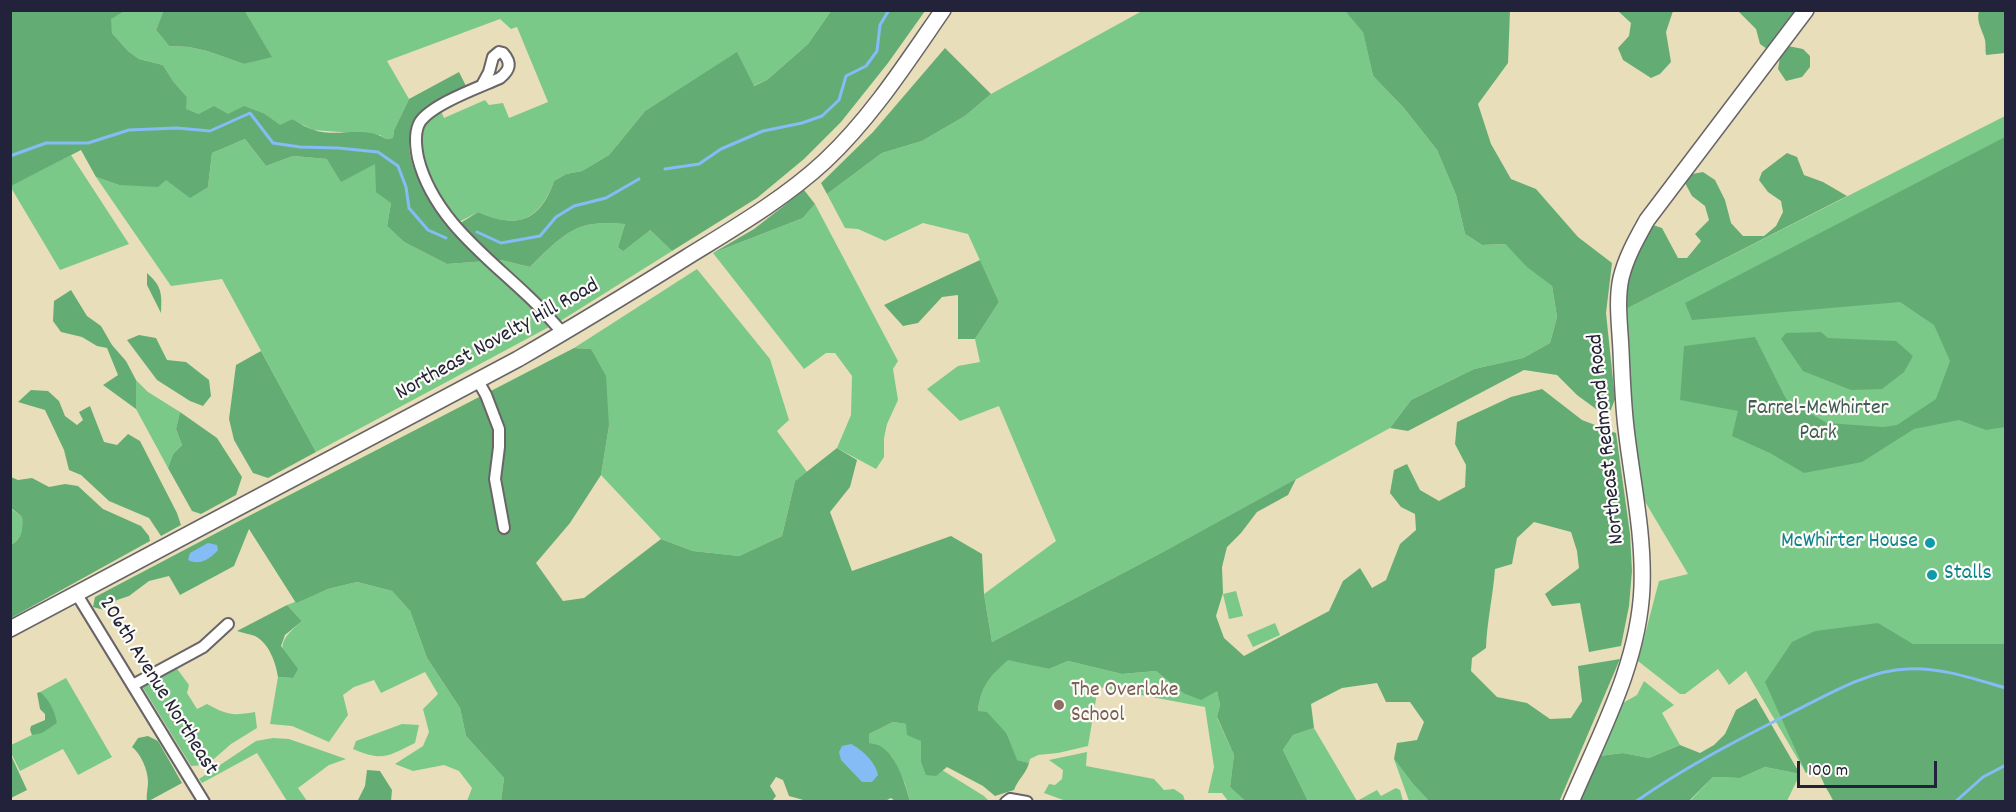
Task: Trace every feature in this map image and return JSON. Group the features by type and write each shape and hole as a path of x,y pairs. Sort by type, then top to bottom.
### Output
{"main road":[{"name":"Northeast Novelty Hill Road","path":"10,629 478,381 563,333 740,224 806,178 844,142 866,116 943,10"},
{"name":"Northeast Redmond Road","path":"1570,801 1620,688 1631,656 1640,616 1643,567 1641,533 1626,427 1619,309 1621,278 1629,254 1647,220 1806,10"}],"street":[{"path":"482,85 437,108 420,122 416,149 422,172 439,204 461,233 530,298 563,333"},
{"path":"478,381 499,429 495,479 504,528"},
{"name":"206th Avenue Northeast","path":"76,593 204,801"},
{"path":"133,685 203,647 228,624"},
{"path":"1006,801 1018,799 1027,801"}],"green space":[{"path":"164,10 245,11 272,57 244,64 207,51 169,46 156,30"},
{"path":"11,11 125,11 111,19 112,33 128,51 139,59 163,65 187,97 186,109 199,114 214,106 228,114 244,106 265,114 280,125 292,119 308,128 323,132 360,132 386,139 393,138 394,130 409,99 459,72 467,88 418,115 412,124 409,146 415,171 427,194 450,226 478,212 504,220 525,218 534,213 542,206 554,181 566,174 582,171 609,155 645,111 737,52 754,86 767,80 808,44 831,11 925,11 888,63 841,122 804,159 757,198 672,251 650,230 623,251 618,247 625,224 595,224 583,226 565,235 530,267 501,260 447,264 404,242 387,226 391,203 376,192 375,164 341,182 327,159 293,156 266,166 245,139 212,153 208,187 190,198 166,180 158,187 119,185 96,177 81,150 11,186"},
{"path":"125,11 164,11 156,30 169,46 207,51 244,64 271,56 245,11 831,11 808,44 767,80 753,86 737,53 645,111 609,155 582,171 566,174 554,181 548,195 534,213 525,218 504,220 478,212 457,223 438,198 425,172 419,144 421,131 433,116 441,111 444,118 485,100 489,105 503,103 509,118 548,102 517,27 511,29 500,19 387,61 409,99 394,130 393,138 386,139 380,135 313,130 292,119 280,126 265,114 199,114 185,109 187,97 163,65 139,59 128,51 112,33 110,19"},
{"path":"1142,11 1345,11 1363,31 1373,76 1403,107 1437,150 1456,195 1465,234 1482,245 1505,244 1552,286 1557,317 1550,343 1523,358 1474,369 1411,400 1390,428 992,642 984,594 1056,541 999,406 960,421 927,389 958,366 980,362 975,339 999,302 968,234 923,223 885,241 858,229 845,228 827,194 882,153 922,141 965,116 991,94"},
{"path":"1345,11 1510,11 1508,63 1478,104 1491,144 1511,179 1536,189 1578,237 1612,263 1606,313 1615,399 1610,412 1596,409 1577,395 1557,375 1524,370 1408,431 1390,428 1411,400 1474,369 1523,358 1550,343 1557,317 1552,286 1527,267 1505,244 1482,245 1465,234 1456,195 1437,150 1403,107 1373,76 1363,32"},
{"path":"1618,11 1673,11 1666,32 1671,62 1660,74 1651,78 1623,60 1618,48 1629,36 1631,23"},
{"path":"1738,11 1796,11 1767,49 1760,44 1756,29"},
{"path":"1979,11 2005,11 2005,53 1986,55"},
{"path":"1788,46 1803,49 1810,56 1810,67 1802,77 1786,81 1778,69 1780,57"},
{"path":"945,48 991,94 965,116 922,141 882,153 827,194 821,183 873,132"},
{"name":"Farrel-McWhirter Park","path":"2005,116 2005,801 1833,801 1817,768 1806,773 1746,671 1729,685 1718,669 1685,694 1680,694 1638,661 1659,581 1688,574 1634,483 1620,312"},
{"path":"2005,137 2005,427 1986,430 1959,420 1914,429 1862,462 1804,473 1770,453 1732,436 1738,411 1680,400 1684,346 1755,337 1786,399 1827,423 1883,427 1897,425 1936,399 1950,361 1934,325 1900,302 1692,320 1685,303"},
{"path":"245,139 266,166 293,156 375,163 391,203 387,226 404,242 447,264 501,260 530,267 565,235 583,226 601,223 625,224 618,247 650,230 672,251 562,320 316,452 222,279 171,286 96,177 119,185 166,180 208,187 212,153"},
{"path":"1787,153 1797,157 1804,175 1823,182 1847,196 1624,310 1624,294 1633,255 1653,225 1662,228 1678,258 1687,258 1701,241 1695,234 1709,220 1705,206 1692,196 1685,183 1692,174 1703,172 1715,180 1725,200 1731,223 1743,236 1764,236 1776,226 1783,212 1781,201 1768,192 1759,180 1762,172"},
{"path":"71,155 129,244 60,270 10,186"},
{"path":"804,190 815,204 803,218 713,253 754,229"},
{"path":"815,204 898,361 893,369 898,400 887,424 884,457 876,469 837,448 851,415 852,376 835,353 826,353 804,369 713,253 803,218"},
{"path":"980,260 999,302 975,339 958,339 958,295 942,297 918,323 903,326 884,305"},
{"path":"697,269 770,359 789,420 777,431 807,472 795,481 782,536 739,556 693,551 661,539 601,475 609,426 591,349 574,348"},
{"path":"147,273 156,282 160,291 161,313 147,285"},
{"path":"71,290 87,316 101,326 112,345 126,361 136,380 136,409 103,385 118,375 107,348 97,346 82,337 61,332 53,321 54,301"},
{"path":"1821,332 1828,338 1896,341 1913,356 1904,372 1882,389 1851,390 1803,371 1781,339 1786,333"},
{"path":"139,335 156,338 167,360 186,362 209,380 211,396 203,406 190,401 157,380 127,340"},
{"path":"574,348 591,349 606,376 609,426 601,475 570,523 536,563 563,601 584,598 661,539 693,551 739,556 782,536 795,481 837,448 857,460 850,487 830,512 852,571 951,536 982,554 984,594 992,642 1296,479 1288,495 1257,512 1227,547 1222,567 1223,593 1216,616 1224,638 1244,656 1329,611 1343,581 1360,568 1372,588 1386,580 1400,544 1416,530 1415,514 1401,507 1390,493 1394,470 1407,464 1420,490 1439,501 1465,487 1466,465 1455,444 1457,422 1511,397 1542,389 1582,420 1616,433 1630,534 1632,571 1629,606 1621,646 1589,652 1580,603 1552,606 1545,594 1579,568 1577,551 1571,532 1534,522 1517,538 1512,564 1495,569 1486,648 1472,658 1471,671 1497,697 1527,703 1550,719 1571,718 1582,701 1578,666 1620,659 1559,802 1429,801 1394,759 1397,743 1417,740 1424,722 1410,702 1386,702 1377,683 1342,688 1311,704 1314,728 1293,735 1283,750 1308,801 1245,801 1230,787 1234,755 1217,717 1220,705 1217,691 1201,700 1183,693 1156,671 1122,674 1068,661 1049,669 1008,660 987,682 981,694 978,711 987,712 1007,734 1017,760 1029,763 1014,790 995,796 983,786 947,767 936,776 926,775 921,762 921,741 907,735 906,724 893,722 869,734 869,743 882,747 893,759 910,801 895,801 891,798 883,802 807,801 789,796 783,780 776,777 770,786 776,796 772,801 501,801 504,778 466,736 460,708 427,658 410,611 392,591 357,582 328,589 296,603 249,529 234,566 180,595 169,576 149,581 104,610 93,607 95,597"},
{"path":"261,351 316,452 268,478 253,473 234,440 229,419 236,365"},
{"path":"136,380 148,392 180,412 176,429 182,445 173,454 168,468 136,409"},
{"path":"31,390 48,391 59,401 65,416 77,425 83,420 79,412 90,406 104,442 117,445 128,434 140,441 181,525 161,536 149,518 109,501 81,475 69,470 64,450 45,410 18,402"},
{"path":"180,412 217,438 242,477 236,495 201,514 192,511 168,468 173,454 182,445 176,429"},
{"path":"11,477 18,480 32,478 49,487 65,484 78,486 103,509 141,526 150,541 11,618 11,545 20,537 22,517 11,508"},
{"path":"10,508 22,517 20,537 11,545"},
{"path":"357,582 392,591 410,611 427,658 460,708 466,736 504,778 501,801 467,801 472,788 459,771 444,765 413,771 395,764 423,746 429,732 423,709 438,694 425,672 381,693 374,680 354,687 343,695 348,715 329,742 292,726 270,724 278,677 293,678 282,646 287,636 302,621 287,605 328,589"},
{"path":"1236,591 1243,616 1229,619 1223,594"},
{"path":"287,605 302,621 285,635 281,646 298,669 293,678 278,677 274,660 264,643 255,636 237,631"},
{"path":"1275,623 1280,635 1253,647 1247,635"},
{"path":"1878,623 1913,644 2005,644 2005,801 1834,801 1817,768 1806,773 1765,682 1792,642 1815,631"},
{"path":"1008,659 1049,669 1068,661 1122,674 1156,671 1183,693 1217,691 1220,705 1217,718 1234,755 1230,787 1245,801 1228,801 1222,793 1208,793 1214,767 1205,707 1098,687 1088,746 1038,755 1030,759 1029,763 1016,760 1007,734 978,711 984,688"},
{"path":"175,666 189,685 187,693 197,709 207,704 230,714 255,712 257,728 231,744 207,765 191,766 140,683"},
{"path":"66,678 112,757 78,775 63,749 20,771 11,753 11,745 57,723 40,692"},
{"path":"1644,681 1674,705 1662,713 1680,745 1649,758 1623,753 1599,756 1621,704 1637,695"},
{"path":"40,692 51,706 57,723 42,733 32,735 31,726 45,720 37,693"},
{"path":"1756,698 1800,774 1765,767 1740,778 1713,777 1689,801 1579,802 1599,756 1623,753 1649,758 1680,745 1700,753 1714,745 1725,734 1736,710"},
{"path":"893,722 906,724 921,741 921,762 935,776 942,770 989,801 910,801 905,784 892,757 869,743 869,734"},
{"path":"402,724 419,725 415,743 385,756 372,755 353,749 356,741"},
{"path":"1314,728 1357,801 1308,801 1283,750 1293,735"},
{"path":"148,736 158,741 182,783 147,802 147,772 141,758 132,747 138,738"},
{"path":"273,738 289,739 346,759 329,765 298,788 307,801 287,801 257,753 202,783 199,779 256,741"},
{"path":"1087,752 1086,766 1154,779 1164,790 1174,789 1183,795 1185,801 1066,801 1044,793 1049,784 1055,785 1062,779 1063,770 1049,760"},
{"path":"10,753 27,790 11,798"},
{"path":"1394,759 1413,784 1429,801 1409,801"},
{"path":"1765,767 1800,774 1787,801 1689,802 1713,777 1740,778"},
{"path":"367,770 380,771 392,790 391,801 360,802 358,800 365,786"},
{"path":"1396,788 1400,790 1403,801 1357,801 1377,790 1381,796"}],"water":[{"path":"208,543 217,545 218,550 212,556 201,562 188,560 190,553"},
{"path":"851,744 871,761 877,770 878,775 872,782 862,782 841,760 839,752 842,746"}],"waterway":[{"path":"665,169 699,164 721,149 763,131 802,123 822,116 839,100 846,76 866,66 877,51 880,25 889,10"},
{"path":"10,156 46,143 88,143 129,130 177,128 210,131 250,113 273,143 378,152 398,166 406,187 409,208 428,230 446,238"},
{"path":"477,232 501,243 540,236 556,217 574,206 606,198 639,179"},
{"path":"1635,802 1732,743 1834,691 1878,674 1893,670 1932,670 1957,674 2006,688"},
{"path":"1955,802 1983,777 2006,765"}],"place":[{"name":"McWhirter House","path":"1930,543"},
{"name":"Stalls","path":"1932,575"},
{"name":"The Overlake School","path":"1059,705"}]}
